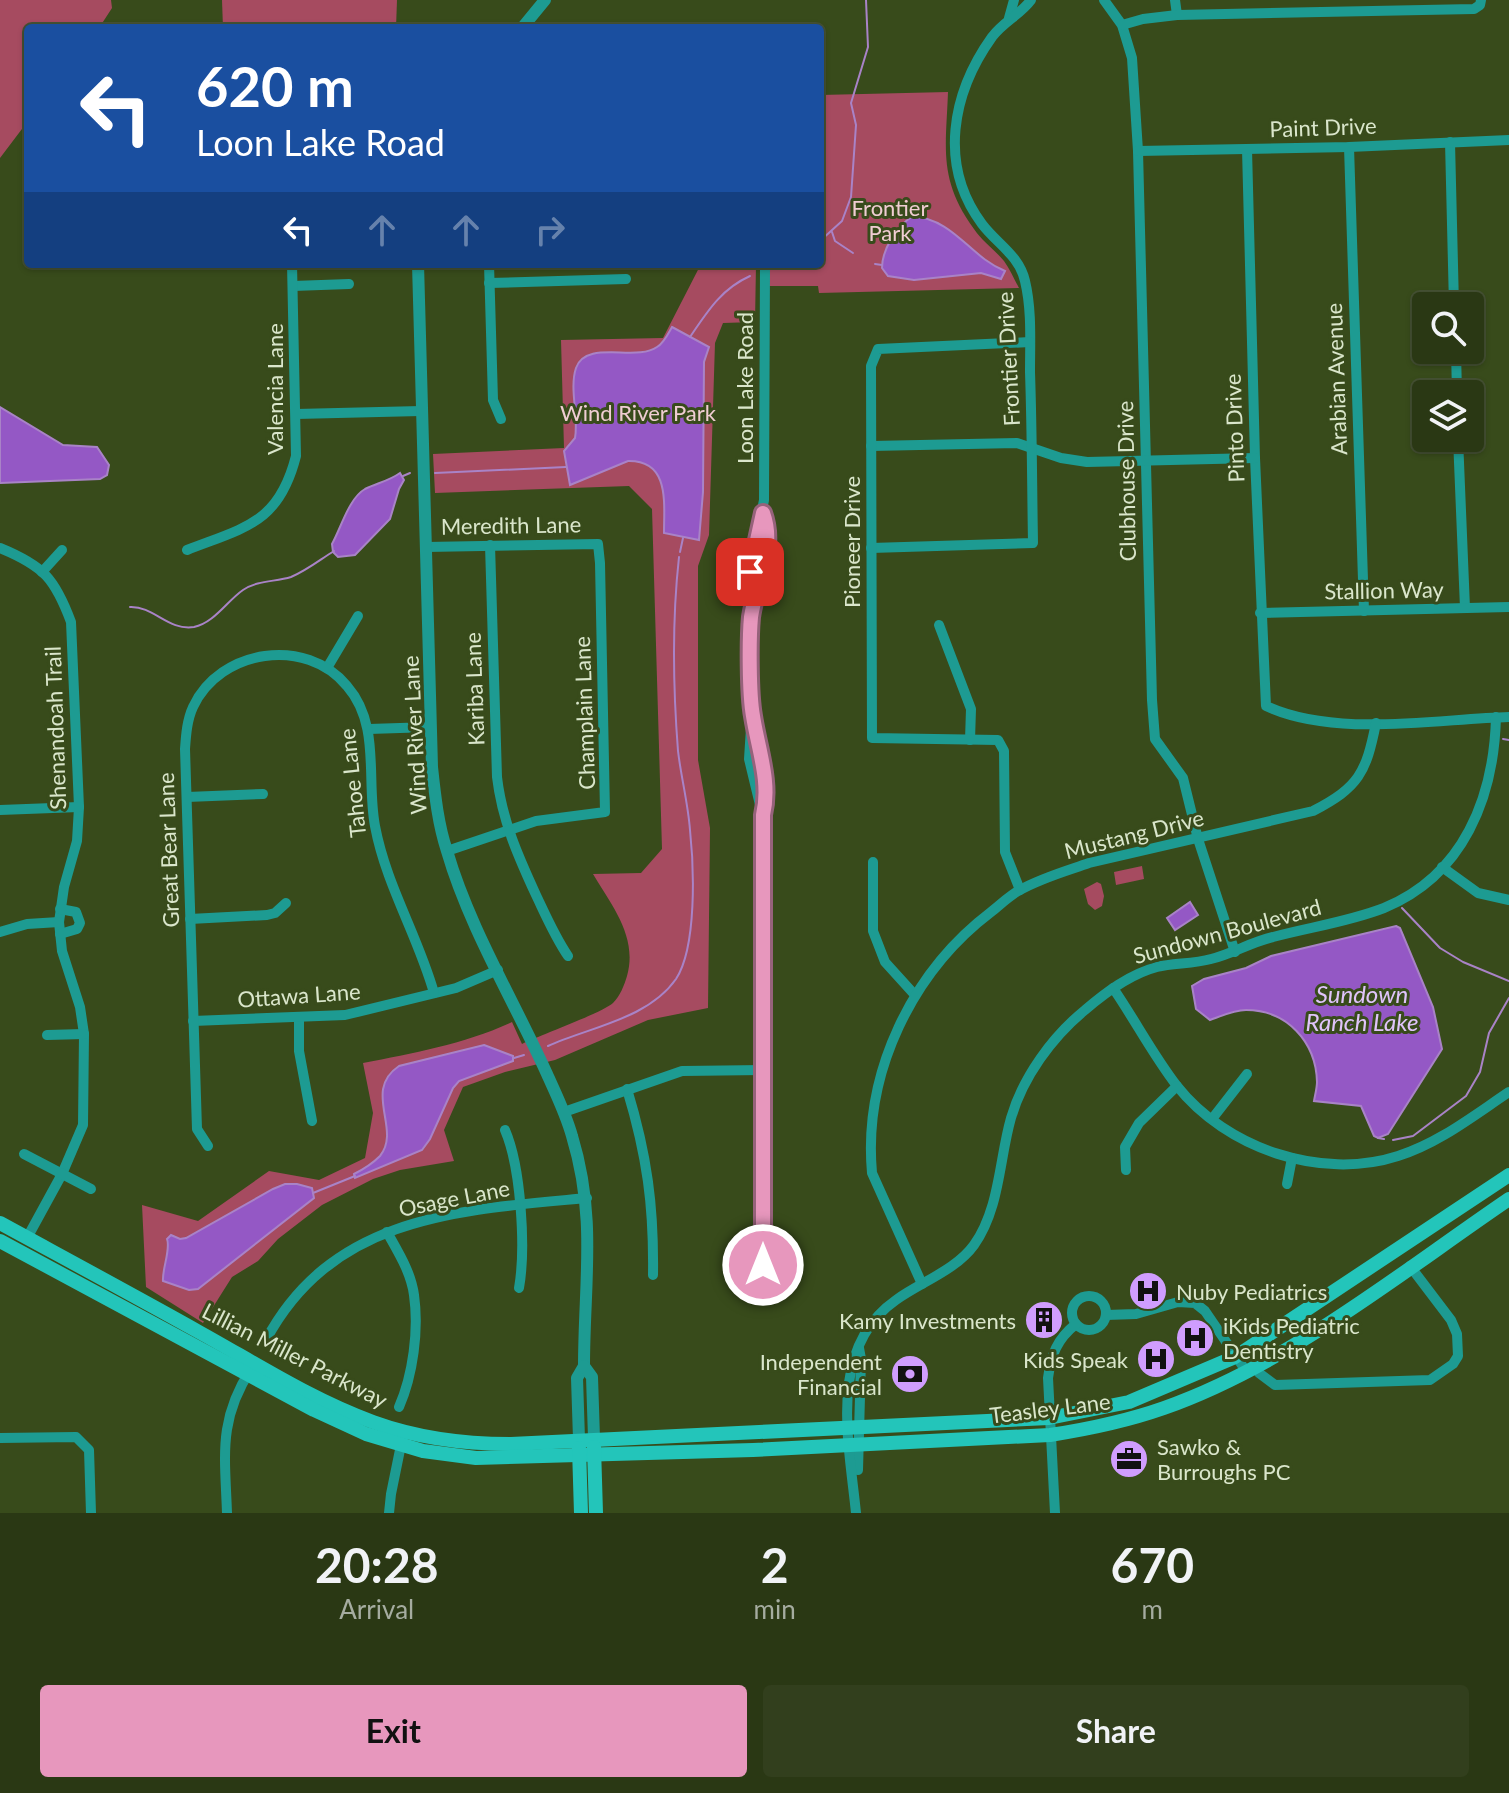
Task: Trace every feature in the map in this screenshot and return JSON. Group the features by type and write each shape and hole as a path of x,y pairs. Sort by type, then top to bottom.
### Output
{"main road":[{"name":"Teasley Lane","path":"587,1446 853,1427 1049,1418 1129,1402 1235,1357 1509,1175"},
{"name":"Teasley Lane","path":"587,1446 853,1444 1050,1435 1098,1427 1154,1412 1209,1390 1321,1328 1509,1199"},
{"name":"Lillian Miller Parkway","path":"0,1223 251,1368"},
{"name":"Lillian Miller Parkway","path":"0,1241 251,1368 403,1438 476,1444 587,1446"},
{"path":"581,1513 587,1446"},
{"path":"587,1446 596,1513"}],"street":[{"path":"525,24 545,0"},
{"name":"Frontier Drive","path":"1009,18 1014,0"},
{"name":"Frontier Drive","path":"871,548 1033,543 1030,342 1026,284 1021,267 983,225 971,206 954,155 954,127 960,96 971,72 992,37 1009,18 1024,10 1031,0"},
{"name":"Clubhouse Drive","path":"1104,0 1122,25 1132,58 1138,151 1155,739 1183,778 1198,839 1235,952"},
{"path":"1175,0 1177,15"},
{"path":"1266,0 1266,13"},
{"path":"1122,25 1177,15 1374,6 1474,9 1481,0"},
{"name":"Paint Drive","path":"1138,151 1509,140"},
{"path":"1450,142 1454,292"},
{"name":"Arabian Avenue","path":"1349,147 1364,611"},
{"name":"Pinto Drive","path":"1247,149 1260,613 1266,706 1281,713 1310,719 1376,723"},
{"name":"Valencia Lane","path":"187,550 241,529 270,510 290,479 296,456 292,268"},
{"name":"Wind River Lane","path":"418,268 435,796 447,851 470,912 564,1112 587,1198 589,1248 584,1366 577,1378 587,1446"},
{"path":"489,268 493,400 501,419"},
{"name":"Loon Lake Road","path":"763,1265 763,815 749,759 752,712 749,599 750,572 763,513 765,268"},
{"path":"489,283 626,279"},
{"path":"293,286 349,284"},
{"name":"Pioneer Drive","path":"970,740 872,738 871,366 878,349 1030,342"},
{"path":"296,414 421,411"},
{"path":"871,446 1017,443 1072,461 1255,458"},
{"path":"1459,452 1465,608"},
{"name":"Meredith Lane","path":"426,547 598,544"},
{"name":"Champlain Lane","path":"447,851 536,821 605,812 598,544"},
{"name":"Kariba Lane","path":"490,545 500,807 557,940 568,956"},
{"name":"Shenandoah Trail","path":"0,548 26,560 42,572 59,591 71,622 79,807 77,841 59,922 64,959 80,1007 84,1034 83,1125 62,1174 27,1238"},
{"path":"42,572 62,550"},
{"name":"Stallion Way","path":"1260,613 1509,607"},
{"path":"327,668 358,616"},
{"path":"939,625 971,709 970,740 998,740 1004,751 1005,852 1020,890"},
{"name":"Great Bear Lane","path":"208,1146 197,1129 187,728 193,708 214,679 238,664 267,655 300,658 327,668"},
{"name":"Tahoe Lane","path":"327,668 349,688 369,729 370,790 382,859 434,993"},
{"name":"Sundown Boulevard","path":"858,1513 853,1427 861,1359 859,1348 866,1331 883,1310 968,1253 986,1226 1013,1112 1026,1083 1050,1044 1085,1009 1138,973 1157,967 1208,960 1265,939 1357,917 1384,908 1424,885 1462,843 1474,822 1488,786 1494,757 1496,717"},
{"path":"1376,723 1509,717"},
{"name":"Mustang Drive","path":"922,1284 872,1173 870,1154 873,1115 886,1056 914,994 939,961 967,930 1020,890 1089,863 1313,811 1342,796 1361,774 1371,750 1376,723"},
{"path":"369,729 431,727"},
{"path":"187,797 263,794"},
{"path":"0,810 79,807"},
{"path":"873,862 873,931 885,962 914,994"},
{"path":"1442,867 1478,893 1509,900"},
{"path":"190,919 267,915 275,913 286,903"},
{"path":"60,909 76,912 80,923 77,929 60,934"},
{"path":"0,932 27,924 59,922"},
{"name":"Ottawa Lane","path":"193,1021 345,1015 473,982 498,970"},
{"path":"1113,988 1177,1086 1212,1119 1253,1145 1292,1158 1330,1164 1372,1162 1395,1157 1433,1142 1509,1092"},
{"path":"299,1019 299,1051 312,1121"},
{"path":"47,1035 84,1034"},
{"path":"564,1112 682,1071 763,1070"},
{"path":"1212,1119 1247,1074"},
{"path":"1126,1170 1125,1147 1139,1123 1177,1086"},
{"path":"627,1089 649,1180 654,1222 653,1275"},
{"path":"505,1130 511,1146 523,1240 519,1288"},
{"path":"24,1154 91,1189"},
{"path":"1287,1184 1292,1158"},
{"name":"Osage Lane","path":"266,1340 281,1311 314,1276 345,1253 387,1232 409,1223 453,1214 587,1198"},
{"path":"387,1232 405,1265 414,1294 415,1321 408,1387 399,1407"},
{"path":"1106,1315 1136,1314 1178,1302 1195,1303 1205,1311 1235,1357 1275,1385 1430,1380 1453,1364 1458,1356 1457,1334 1451,1320 1410,1266"},
{"path":"1087,1296 1098,1299 1106,1315 1102,1323 1092,1330 1076,1324 1072,1311 1075,1304 1087,1296"},
{"path":"1055,1513 1048,1378 1051,1360 1061,1336 1076,1324"},
{"path":"227,1513 225,1429 251,1368"},
{"path":"0,1438 76,1437 89,1450 91,1513"},
{"path":"389,1513 403,1438"}],"green space":[{"path":"0,0 111,0 112,8 102,24 24,24 24,126 0,158"},
{"path":"222,0 397,0 396,24 223,24"},
{"name":"Frontier Park","path":"948,92 946,147 954,194 974,229 1004,261 1019,288 819,293 818,286 769,286 769,268 824,268 824,95"},
{"name":"Wind River Park","path":"699,268 756,268 755,322 723,323 715,343 709,535 698,566 698,760 710,828 708,1008 648,1020 555,1060 505,1072 463,1087 444,1130 454,1161 400,1170 373,1179 322,1205 278,1239 258,1261 232,1277 203,1323 146,1287 142,1205 198,1221 269,1171 319,1180 365,1158 373,1113 363,1063 457,1042 512,1022 522,1044 607,1007 622,991 629,962 626,935 593,874 641,873 662,849 652,509 629,486 435,493 433,454 564,448 561,340 663,338"},
{"path":"1142,866 1144,879 1116,885 1114,872"},
{"path":"1097,882 1101,884 1104,896 1102,906 1095,910 1088,904 1084,889"}],"water":[{"path":"913,216 928,219 951,231 982,257 1005,271 1001,279 981,273 914,280 888,276 882,268 888,246 901,226"},
{"path":"672,327 709,347 704,362 703,492 699,540 664,533 662,485 651,468 628,461 570,485 564,451 575,438 574,376 581,359 600,353 648,351 662,343"},
{"path":"0,407 63,445 97,447 109,465 107,475 100,479 0,483"},
{"path":"400,473 404,480 390,519 355,555 338,557 333,552 332,544 354,499 365,489"},
{"path":"1190,902 1198,915 1175,930 1167,918"},
{"name":"Sundown Ranch Lake","path":"1396,926 1400,928 1433,1007 1442,1049 1388,1134 1378,1138 1374,1136 1361,1106 1314,1101 1317,1082 1311,1054 1305,1042 1286,1022 1261,1011 1246,1010 1210,1020 1196,1009 1192,986 1204,979 1246,968 1271,956"},
{"path":"484,1045 513,1056 513,1061 459,1081 422,1150 355,1178 354,1174 377,1159 386,1145 383,1098 388,1076 399,1066"},
{"path":"285,1184 312,1188 314,1198 198,1289 189,1290 163,1281 167,1239 171,1235 186,1238"}],"waterway":[{"path":"824,237 842,221 851,197 856,125 851,103 868,47 866,0"},
{"path":"832,232 835,241 853,253"},
{"path":"875,264 882,265"},
{"path":"690,337 723,294 750,276"},
{"path":"435,473 566,467"},
{"path":"403,476 410,473"},
{"path":"680,552 683,538"},
{"path":"130,607 146,610 176,625 194,627 208,621 249,587 291,577 334,551"},
{"path":"548,1046 650,1004 676,979 688,947 692,864 689,820 678,751 674,678 679,557"},
{"path":"1503,739 1509,740"},
{"path":"1402,908 1440,948 1463,962 1509,981"},
{"path":"1393,1140 1413,1136 1466,1096 1480,1072 1489,1033 1509,998"},
{"path":"514,1058 524,1055"},
{"path":"1378,1138 1384,1139"},
{"path":"313,1193 355,1176"}],"place":[{"name":"Nuby Pediatrics","path":"1148,1291"},
{"name":"Kamy Investments","path":"1044,1320"},
{"name":"iKids Pediatric Dentistry","path":"1195,1338"},
{"name":"Kids Speak","path":"1156,1359"},
{"name":"Independent Financial","path":"910,1374"},
{"name":"Sawko & Burroughs PC","path":"1129,1459"}],"route":[{"path":"750,572 763,513 766,521 766,559 751,616 752,712 765,775 766,803 763,815 763,1265"}]}
